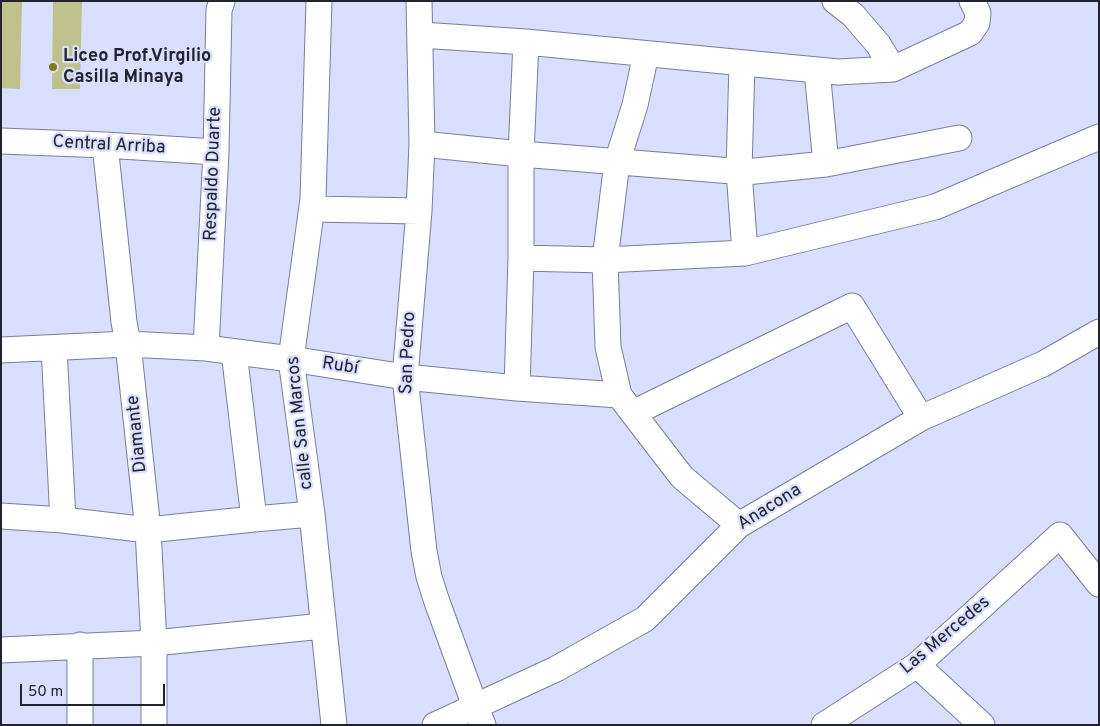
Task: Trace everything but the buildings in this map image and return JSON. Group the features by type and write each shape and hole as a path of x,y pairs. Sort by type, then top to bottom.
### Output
{"street":[{"name":"Respaldo Duarte","path":"206,348 216,152 219,10 222,1"},
{"name":"calle San Marcos","path":"319,1 312,209 291,359 312,514 334,725"},
{"name":"San Pedro","path":"419,1 422,144 405,377 424,551 429,577 479,716"},
{"path":"835,1 853,15 878,44 893,69"},
{"path":"421,35 526,42 838,72 893,69 970,33 977,24 978,12 972,1"},
{"path":"517,388 521,258 521,154 526,42"},
{"path":"646,54 635,105 617,162 605,260 608,347 626,404 682,477 739,525"},
{"path":"742,63 739,172 745,253"},
{"path":"817,70 826,164"},
{"path":"521,258 605,260 745,253 936,207 1099,137"},
{"path":"422,144 745,172 826,164 959,138"},
{"name":"Central Arriba","path":"1,141 105,144 216,152"},
{"name":"Diamante","path":"105,144 148,530 154,642 154,725"},
{"path":"312,209 418,211"},
{"path":"626,404 852,306 921,418"},
{"name":"Anacona","path":"435,725 479,716 556,669 646,619 739,525 921,418 1043,364 1099,332"},
{"name":"Rubí","path":"1,350 128,344 206,348 405,377 517,388 626,404"},
{"path":"54,348 63,520"},
{"path":"234,352 254,519"},
{"path":"1,516 63,520 148,530 312,514"},
{"name":"Las Mercedes","path":"824,725 917,665 1060,535 1099,584"},
{"path":"1,650 154,642 323,626"},
{"path":"80,645 80,725"},
{"path":"917,665 982,725"}],"place":[{"name":"Liceo Prof.Virgilio Casilla Minaya","path":"53,67"}]}
